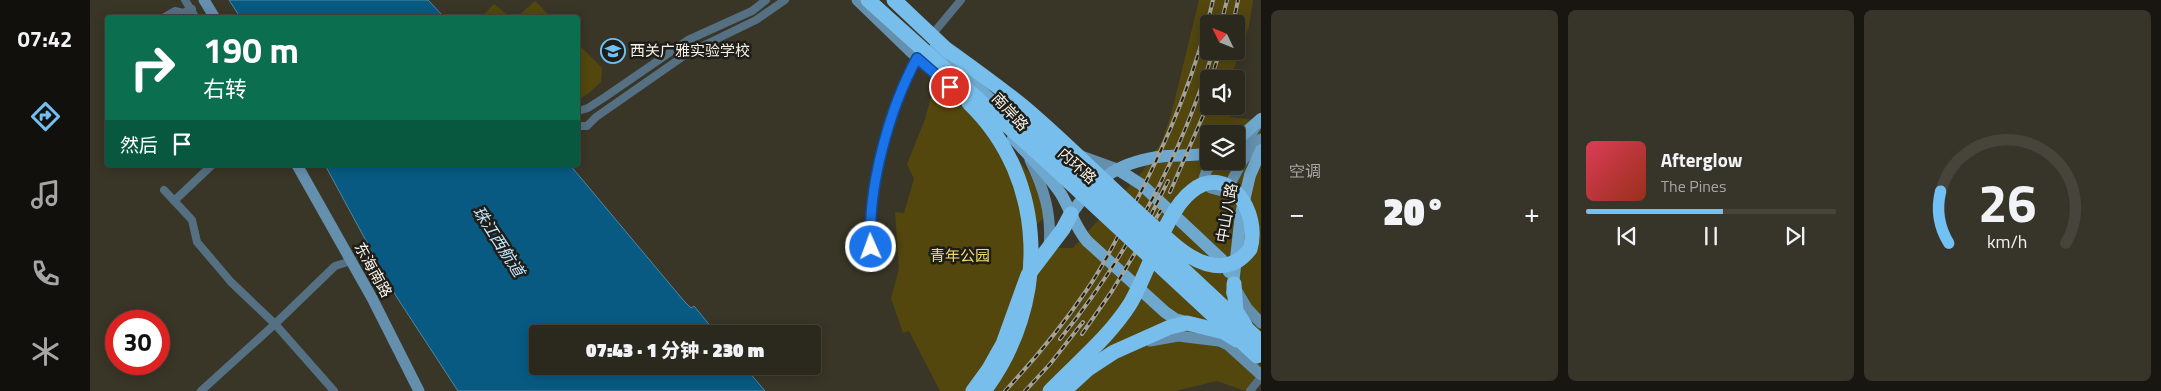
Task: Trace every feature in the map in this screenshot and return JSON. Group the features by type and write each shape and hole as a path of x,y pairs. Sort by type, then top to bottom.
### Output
{"highway":[{"path":"863,0 984,119 1006,153 1021,186 1028,217 1031,244 1027,298 1021,323 1007,356 979,388"},
{"name":"内环路","path":"869,0 1063,176 1261,360"},
{"name":"内环路","path":"894,0 942,50 1261,341"},
{"path":"942,50 1025,108 1158,231 1164,236 1201,263 1217,266 1228,265 1247,252 1257,232 1256,212 1243,192 1229,184 1211,183 1192,190 1174,212 1167,226 1164,234 1160,243 1152,260 1140,284 1122,316 1050,391"},
{"path":"979,388 1002,344 1028,275 1063,229 1071,214"},
{"path":"1234,284 1236,311 1254,322 1261,341"},
{"path":"1064,391 1100,360 1162,330 1187,324 1226,339 1261,360"}],"main road":[{"path":"204,0 213,15"},
{"path":"857,0 917,58 1029,156 1048,203 1049,247"},
{"name":"南岸路","path":"869,0 982,105 1029,156 1060,194 1082,235 1165,312 1187,324"},
{"name":"南岸路","path":"884,0 942,50 969,80 1067,168 1081,173 1104,176"},
{"path":"904,0 962,56 1060,145 1080,156 1117,169 1142,185 1216,254 1226,267 1234,284"},
{"path":"936,30 942,50"},
{"path":"962,56 969,80"},
{"path":"1245,134 1260,121"},
{"path":"1245,143 1260,121"},
{"path":"1245,158 1261,139"},
{"name":"中山八路","path":"1187,324 1208,321 1216,316 1227,304 1234,284 1241,214 1247,184 1261,150"},
{"path":"1071,214 1087,193 1104,176 1117,169 1138,160 1200,154"},
{"name":"东海南路","path":"298,167 351,260 419,391"},
{"path":"1050,180 1061,177 1067,168"},
{"path":"1207,170 1204,179 1211,188 1222,191 1232,183 1238,170"},
{"path":"1178,336 1226,339 1254,322"},
{"path":"1187,324 1202,332 1226,339 1261,376"},
{"path":"1126,346 1202,332"}],"street":[{"path":"184,0 195,15"},
{"path":"580,110 588,108 606,97 688,40 752,11 766,0"},
{"path":"580,126 587,126 596,117 688,53 756,20 785,0"},
{"path":"936,30 961,0"},
{"path":"168,15 175,11 183,13 192,9"},
{"path":"872,266 870,228 873,193 882,153 897,104 917,58"},
{"path":"174,201 210,167"},
{"path":"164,190 192,220 197,242 231,282 275,324 334,391"},
{"path":"201,391 335,266 351,260"},
{"path":"1250,391 1261,376"}],"green space":[{"name":"青年公园","path":"1199,0 1253,0 1249,26 1245,37 1245,15 1200,15 1200,60 1237,60 1233,70 1200,70 1200,115 1230,115 1230,117 1261,121 1261,374 1245,391 1217,381 1175,391 940,391 909,331 903,333 891,298 899,269 895,212 904,213 914,179 907,164 925,119 934,86 938,81 995,133 1030,174 1046,216 1036,225 1036,248 1073,248 1142,172 1162,141 1172,111"},
{"path":"535,1 549,15 519,15"},
{"path":"494,4 508,15 485,15 484,14"},
{"path":"580,46 602,68 601,82 580,99"}],"water":[{"path":"229,0 428,0 442,15 239,15"},
{"name":"珠江西航道","path":"326,167 572,167 684,301 691,308 694,306 710,325 529,325 529,375 752,375 765,391 458,391 396,296"}],"railway":[{"path":"1005,391 1067,317 1104,263 1167,137 1198,56 1213,0"},
{"path":"1223,15 1227,0"},
{"path":"1235,15 1238,0"},
{"path":"1060,339 1108,273 1150,202 1186,128 1210,60"},
{"path":"1214,70 1217,60"},
{"path":"1170,192 1203,115"},
{"path":"1151,215 1168,181"},
{"path":"1082,334 1112,291 1161,210"},
{"path":"1025,391 1050,364 1083,322"}],"place":[{"name":"西关广雅实验学校","path":"613,51"}],"route":[{"path":"871,247 870,228 873,193 882,153 903,85 917,58 950,87"}]}
